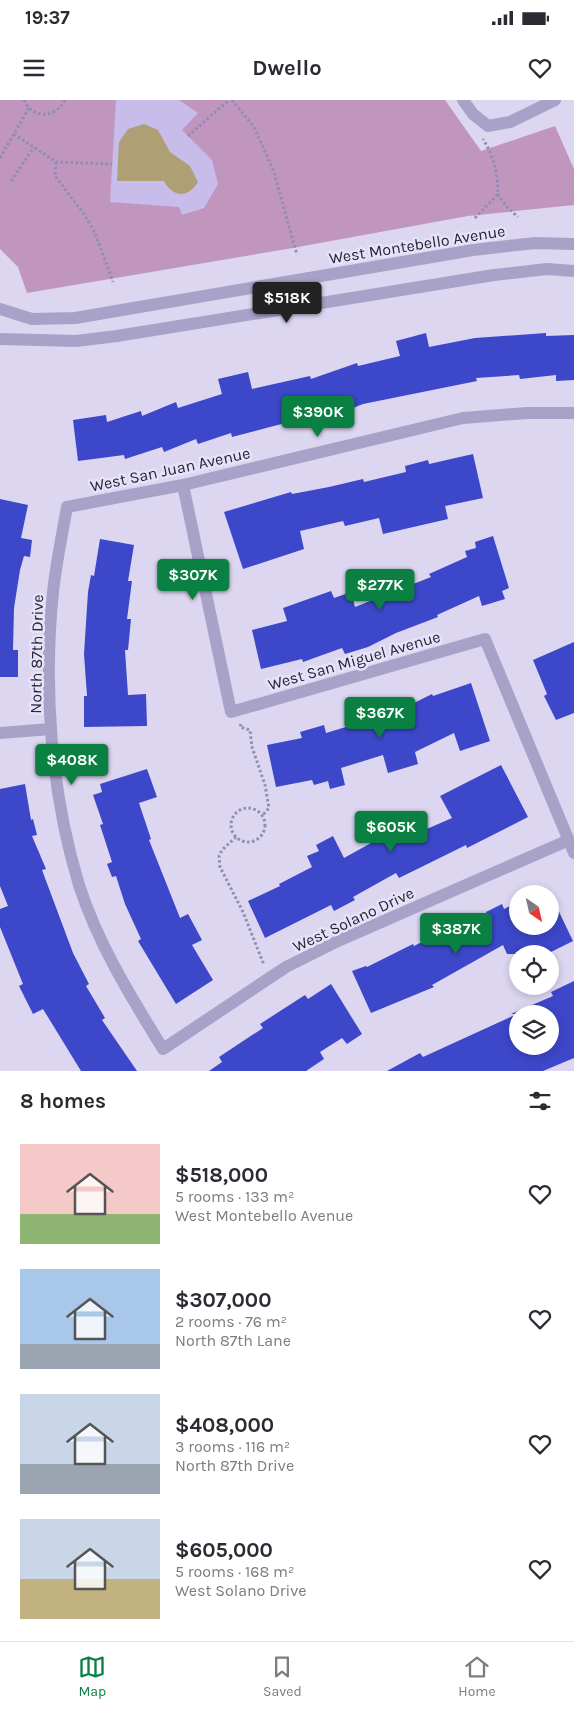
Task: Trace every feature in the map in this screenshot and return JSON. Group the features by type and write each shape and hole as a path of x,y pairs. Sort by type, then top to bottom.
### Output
{"street":[{"path":"463,100 485,132 555,100"},
{"name":"West Montebello Avenue","path":"0,309 32,319 75,318 473,250 535,243 574,244"},
{"path":"0,339 76,341 261,314 494,276 547,269 574,271"},
{"name":"West San Juan Avenue","path":"67,506 183,485 463,418 527,413 574,414"},
{"path":"183,485 236,710"},
{"name":"North 87th Drive","path":"67,506 53,592 49,671 55,774 79,885 118,975 163,1049"},
{"name":"West San Miguel Avenue","path":"236,710 485,639 569,840"},
{"path":"0,733 51,728"},
{"path":"569,840 574,853"},
{"name":"West Solano Drive","path":"163,1049 272,977 338,942 569,840"}],"path":[{"path":"24,100 29,108 35,112 49,114 61,107 65,100"},
{"path":"188,136 230,100 254,127 274,172 297,255"},
{"path":"0,158 29,108"},
{"path":"485,132 498,173 498,194 506,206 518,218"},
{"path":"14,134 56,162 112,164"},
{"path":"11,181 34,147"},
{"path":"56,162 55,176 73,198 95,233 113,282"},
{"path":"475,218 498,194"},
{"path":"236,710 240,727 250,730 252,747 265,785 268,808 262,816"},
{"path":"249,808 259,812 262,816 265,828 259,837 249,842 236,837 230,825 238,810 249,808"},
{"path":"236,837 222,850 219,856 220,868 243,912 259,957 272,977"}],"shaded area":[{"path":"0,100 445,100 481,151 555,126 574,169 574,205 468,216 27,293 18,267 0,249"},
{"path":"116,100 179,100 198,113 182,130 212,160 218,184 204,208 182,215 179,207 110,202"},
{"path":"144,124 158,130 170,152 190,166 198,182 190,191 180,194 176,193 164,181 117,181 119,142 128,129"}],"building":[{"path":"426,333 429,347 475,338 546,333 546,336 574,335 574,380 556,381 556,375 520,379 519,375 476,378 477,381 363,404 333,416 306,423 304,418 232,437 231,433 198,444 196,439 164,452 162,447 125,459 124,455 78,461 73,420 106,415 107,422 141,411 142,416 176,402 178,408 222,394 218,379 248,372 252,389 310,376 311,379 357,363 358,366 400,356 396,341"},
{"path":"473,454 483,498 445,506 448,519 383,534 379,518 345,526 343,521 300,531 304,549 243,569 224,512 291,492 292,494 363,479 364,482 406,472 405,466 428,460 429,464"},
{"path":"0,499 28,505 21,538 32,540 30,557 24,556 20,570 14,608 13,650 18,650 18,677 0,677"},
{"path":"493,536 509,588 502,591 505,599 482,606 479,596 437,615 438,617 396,633 368,647 345,654 342,648 303,662 302,659 261,669 252,630 287,621 283,608 331,591 334,598 351,592 355,607 431,577 429,574 467,557 465,551 476,548 475,542"},
{"path":"100,539 134,545 128,581 132,581 127,619 131,619 128,650 125,650 128,695 146,694 147,726 84,727 84,696 87,696 84,654 88,592 91,575 94,576"},
{"path":"574,642 574,713 556,720 544,696 547,694 533,660"},
{"path":"471,683 490,741 460,751 454,733 415,752 418,764 388,773 383,755 341,768 345,785 330,789 328,781 314,785 312,780 276,787 267,745 302,738 300,732 324,725 326,733 372,719 371,714 401,705 402,709 432,694 433,696"},
{"path":"501,765 528,817 467,848 466,845 399,878 396,873 353,897 355,900 334,911 331,905 265,938 248,901 280,886 279,884 312,867 307,856 319,851 316,845 333,836 344,858 380,838 374,826 402,812 413,835 452,818 440,796"},
{"path":"147,769 157,797 139,803 151,839 149,840 180,918 188,914 202,940 192,945 213,980 176,1004 138,941 141,939 125,904 116,876 112,877 107,864 112,862 100,825 103,824 93,795 102,792 100,784"},
{"path":"25,784 31,820 33,819 37,835 32,836 46,869 42,870 73,953 89,984 86,986 105,1018 102,1020 137,1071 81,1071 43,1009 33,1014 19,986 23,984 0,927 0,909 8,906 0,886 0,789"},
{"path":"502,904 504,909 509,906 509,935 559,935 559,912 573,941 559,948 559,945 509,945 509,954 507,954 503,945 432,985 434,987 371,1013 352,971 367,967 445,930 450,939 489,918 486,912"},
{"path":"574,981 574,1058 543,1071 387,1071 420,1053 423,1057 509,1018 509,1055 559,1055 559,1005 532,1005 559,995 559,988"},
{"path":"331,984 362,1034 347,1044 342,1038 320,1052 324,1059 306,1071 209,1071 222,1062 219,1057 263,1028 260,1024 305,995 308,999"}]}
